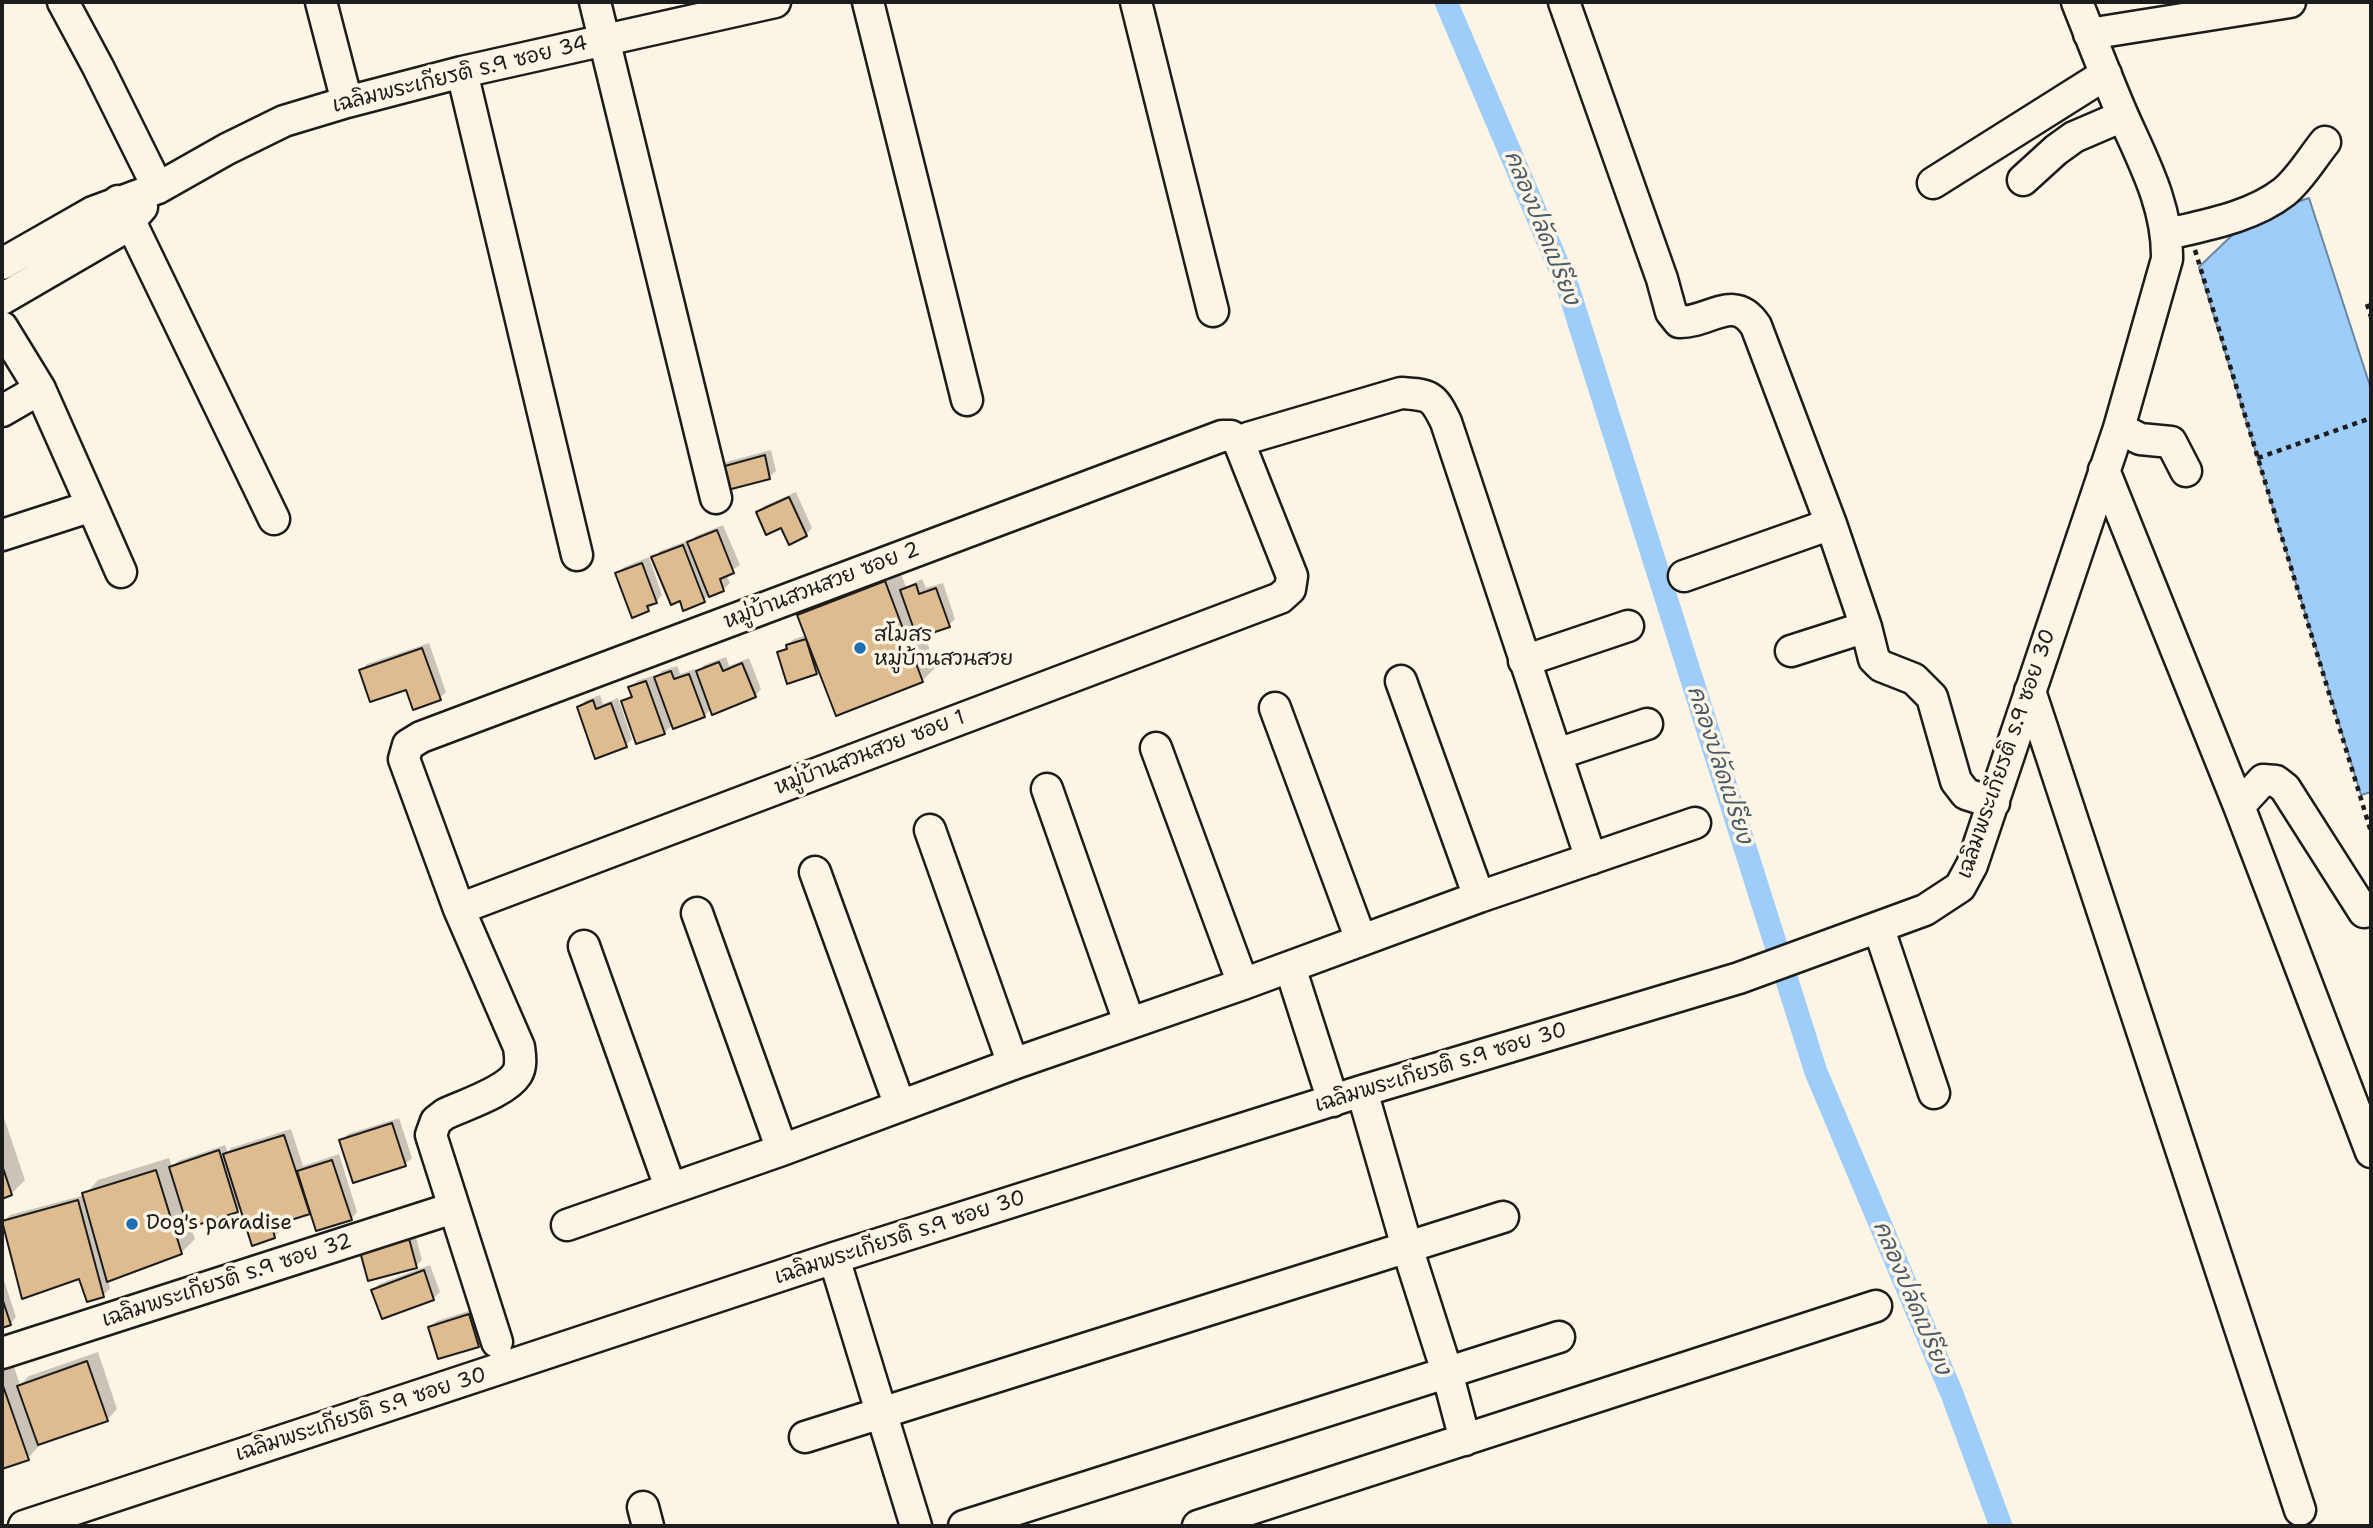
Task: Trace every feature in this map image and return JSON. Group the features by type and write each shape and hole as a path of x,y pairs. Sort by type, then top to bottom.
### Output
{"street":[{"path":"62,2 98,67 158,188"},
{"path":"321,2 347,102"},
{"path":"596,2 716,498"},
{"name":"เฉลิมพระเกียรติ ร.9 ซอย 34","path":"2,264 93,212 124,211 158,188 227,149 284,121 462,72 775,2"},
{"path":"868,2 967,400"},
{"path":"1136,2 1213,311"},
{"path":"1564,2 1662,279 1671,312 1679,321 1691,322 1727,309 1740,309 1749,315 1756,326 1831,524 1874,659 1881,666 1914,679 1932,697 1956,781 1966,794 1994,803"},
{"name":"เฉลิมพระเกียรติ ร.9 ซอย 30","path":"24,1526 834,1258 1362,1091 1739,978 1879,929 1938,904 1960,887 1972,865 2119,428 2167,259 2178,232 2123,116 2077,2"},
{"path":"2089,34 2290,2"},
{"path":"462,72 577,555"},
{"path":"1933,183 2106,74"},
{"path":"2023,180 2074,137 2123,116"},
{"path":"2178,232 2218,222 2261,205 2285,191 2325,142"},
{"path":"124,211 274,519"},
{"name":"เฉลิมพระเกียรติ ร.9 ซอย 34","path":"2,299 124,228 124,211"},
{"path":"2,327 40,389 121,572"},
{"path":"2,411 40,389"},
{"path":"1241,446 1248,438 1401,393 1427,395 1437,401 1591,859"},
{"path":"2119,428 2140,439 2171,442 2186,471"},
{"name":"หมู่บ้านสวนสวย ซอย 2","path":"459,909 404,759 408,745 421,737 1222,436 1231,436 1238,440 1241,446"},
{"name":"หมู่บ้านสวนสวย ซอย 1","path":"459,909 1280,598 1290,589 1292,576 1241,446"},
{"path":"2104,470 2239,806 2371,1152"},
{"path":"2,535 92,506"},
{"path":"1684,576 1831,524"},
{"path":"1524,661 1628,626"},
{"path":"1791,651 1866,627"},
{"path":"1401,681 1479,897"},
{"path":"2030,691 2300,1510"},
{"path":"1275,708 1361,940"},
{"path":"1557,754 1647,724"},
{"path":"1156,748 1243,984"},
{"path":"2239,806 2263,779 2276,781 2285,788 2364,912"},
{"path":"1047,789 1129,1022"},
{"path":"567,1225 782,1150 1479,897 1695,823"},
{"path":"930,830 1013,1064"},
{"path":"815,872 900,1106"},
{"path":"459,909 519,1047 521,1061 519,1072 510,1082 445,1114 432,1127 433,1147 496,1342"},
{"path":"697,913 782,1150"},
{"path":"1879,929 1934,1093"},
{"path":"584,946 670,1187"},
{"path":"1290,967 1333,1101"},
{"path":"1362,1091 1465,1440"},
{"name":"เฉลิมพระเกียรติ ร.9 ซอย 32","path":"2,1353 453,1208"},
{"path":"805,1437 1503,1217"},
{"path":"834,1258 916,1526"},
{"path":"1198,1526 1876,1306"},
{"path":"964,1526 1559,1336"}],"path":[{"path":"2178,232 2258,458 2371,832"},
{"path":"2367,304 2371,317"},
{"path":"2258,458 2371,418"}],"water":[{"path":"2309,198 2371,389 2371,792 2361,795 2199,267 2251,217"}],"building":[{"path":"765,455 770,479 720,492 714,469"},
{"path":"789,497 807,536 789,545 781,528 766,535 756,512"},
{"path":"717,530 734,573 720,579 724,591 709,597 687,542"},
{"path":"683,545 705,602 683,611 680,601 671,605 651,557"},
{"path":"642,563 657,603 647,606 649,611 632,618 615,573"},
{"name":"สโมสร หมู่บ้านสวนสวย","path":"885,581 923,682 836,716 797,615"},
{"path":"916,584 919,594 936,588 950,627 917,638 900,590"},
{"path":"806,639 817,674 787,684 777,652 787,649 786,645"},
{"path":"422,648 441,700 413,710 406,690 370,702 359,670"},
{"path":"719,662 723,671 742,663 756,697 712,715 696,671"},
{"path":"671,671 674,679 689,674 705,717 673,729 654,677"},
{"path":"646,681 665,734 636,744 621,701 632,697 628,687"},
{"path":"593,700 596,709 611,703 627,747 595,759 577,707"},
{"path":"392,1123 406,1166 353,1183 339,1140"},
{"path":"284,1135 310,1214 272,1226 275,1238 252,1246 223,1154"},
{"path":"219,1150 238,1212 188,1228 169,1167"},
{"path":"332,1160 352,1220 316,1231 297,1171"},
{"path":"2,1165 12,1195 2,1199"},
{"name":"Dog's paradise","path":"156,1170 182,1254 107,1282 82,1193"},
{"path":"78,1200 104,1297 87,1302 79,1279 22,1299 2,1221"},
{"path":"408,1235 417,1268 368,1281 359,1248"},
{"path":"424,1270 434,1300 382,1319 371,1290"},
{"path":"2,1298 11,1325 2,1328"},
{"path":"469,1314 479,1347 438,1359 428,1327"},
{"path":"87,1361 108,1421 38,1445 17,1386"},
{"path":"2,1383 29,1460 2,1469"}],"waterway":[{"name":"คลองปลัดเปรียง","path":"1446,2 1568,288 1816,1072 1952,1394 2001,1526"}],"place":[{"name":"สโมสร หมู่บ้านสวนสวย","path":"860,648"},
{"name":"Dog's paradise","path":"132,1224"}]}
